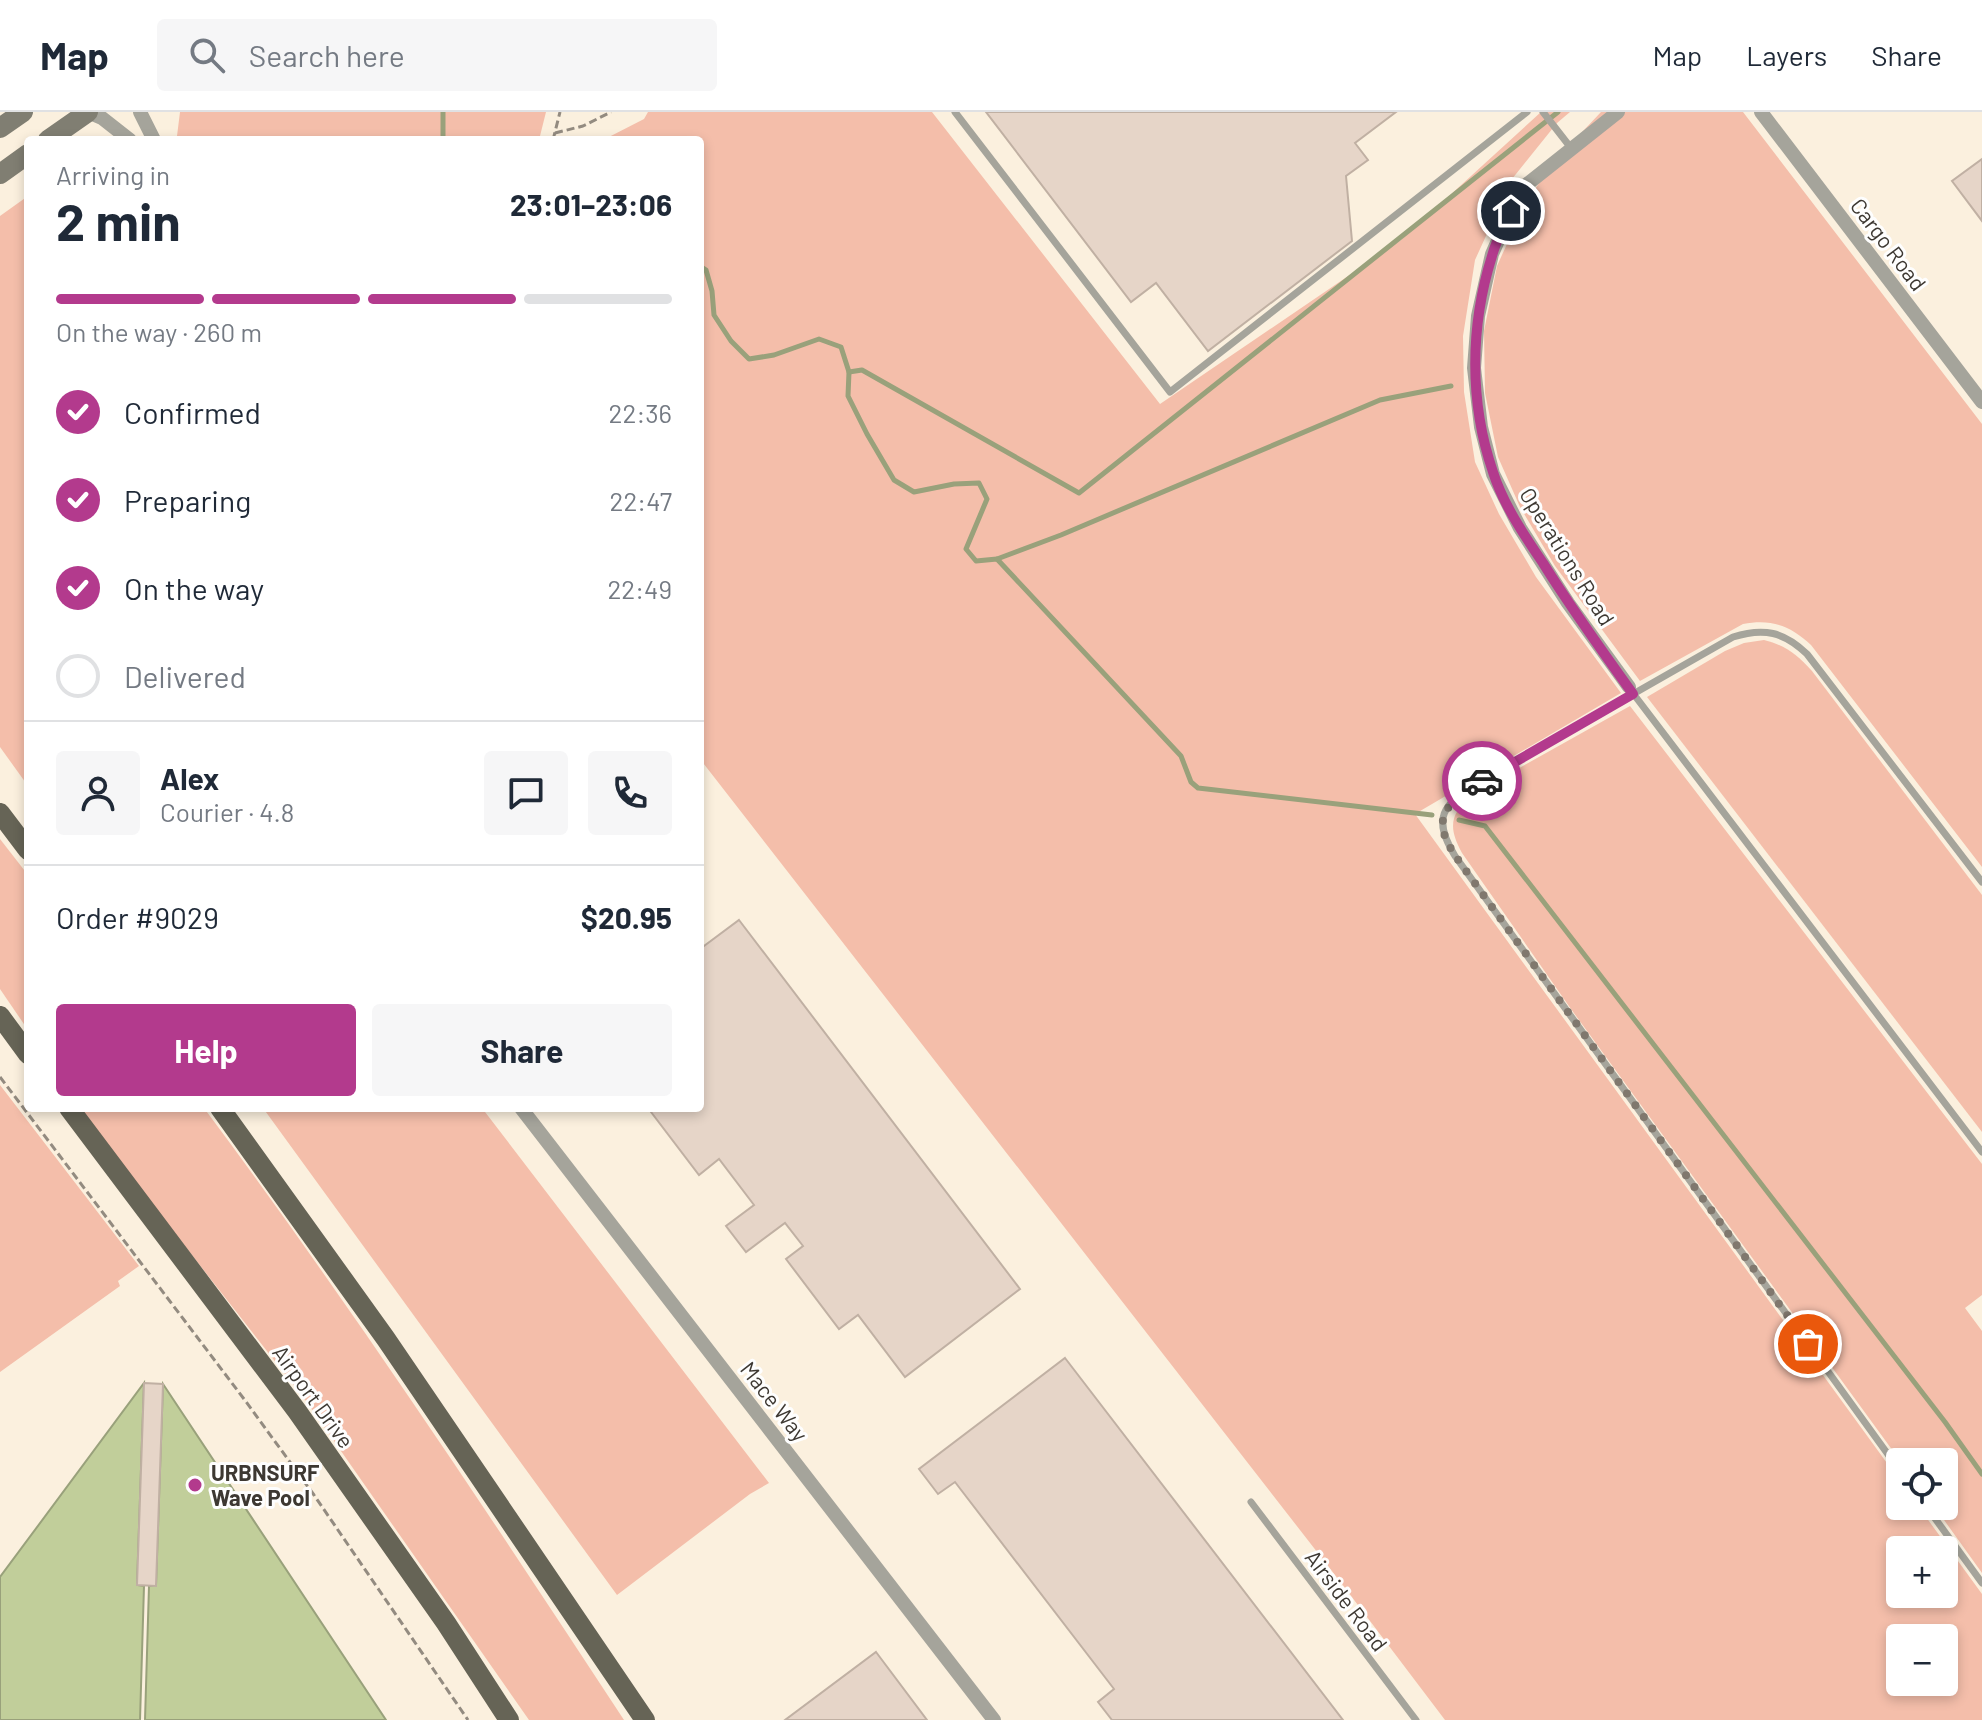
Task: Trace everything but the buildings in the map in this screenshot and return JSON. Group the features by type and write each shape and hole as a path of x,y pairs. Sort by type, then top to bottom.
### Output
{"main road":[{"path":"0,813 24,845"},
{"path":"0,1016 24,1049"},
{"name":"Airport Drive","path":"72,1112 297,1411 438,1612 509,1720"},
{"path":"223,1112 386,1339 645,1720"}],"street":[{"path":"0,128 23,112"},
{"path":"54,136 88,112 102,118 125,136"},
{"path":"140,112 152,136"},
{"name":"Operations Road","path":"1618,112 1521,189 1492,254 1478,316 1474,368 1481,427 1493,474 1520,528 1568,603 1631,691"},
{"name":"Cargo Road","path":"1761,112 1982,402"},
{"path":"0,174 24,157"},
{"name":"Mace Way","path":"524,1112 994,1720"}],"lane":[{"path":"955,112 1170,392 1527,112"},
{"path":"1543,112 1571,148"},
{"path":"1886,1452 1474,882 1445,840 1442,826 1444,814 1449,804 1461,793 1631,691 1733,637 1749,632 1767,632 1795,643 1807,654 1982,882"},
{"path":"1631,691 1982,1152"},
{"name":"Airside Road","path":"1251,1502 1416,1720"},
{"path":"1936,1520 1982,1583"}],"path":[{"path":"554,136 560,112"},
{"path":"555,133 583,126 611,112"},
{"path":"0,1077 24,1109"},
{"path":"26,1112 314,1495 468,1720"}],"shaded area":[{"path":"180,112 546,112 540,136 177,136"},
{"path":"648,112 932,112 1160,404 1401,240 1541,112 1570,112 1557,123 1512,179 1475,260 1463,336 1464,392 1475,462 1499,514 1536,577 1621,693 1415,814 1886,1462 1886,1520 1928,1520 1940,1536 1886,1536 1886,1608 1958,1608 1958,1561 1982,1594 1982,1720 1445,1720 704,764 704,136 611,136 644,119"},
{"path":"1601,112 1743,112 1982,424 1982,867 1803,638 1780,625 1762,622 1743,624 1640,681 1555,566 1520,507 1498,457 1485,393 1484,331 1497,266 1525,204 1552,164"},
{"path":"24,199 24,780 0,747 0,216"},
{"path":"1764,640 1791,651 1812,671 1982,895 1982,1132 1647,697 1725,651 1744,643"},
{"path":"1630,706 1982,1164 1982,1295 1965,1308 1982,1331 1982,1573 1944,1520 1958,1520 1958,1448 1891,1448 1571,1009 1462,853 1453,822 1471,795"},
{"path":"0,839 24,870 24,1024 0,989"},
{"path":"0,1085 139,1266 118,1281 120,1286 0,1372"},
{"path":"83,1112 207,1112 366,1335 624,1720 529,1720 306,1401"},
{"path":"266,1112 485,1112 769,1483 750,1494 617,1595"},
{"path":"144,1383 137,1585 144,1586 140,1720 0,1720 0,1577"},
{"name":"URBNSURF Wave Pool","path":"163,1384 386,1720 145,1720 149,1586 156,1585"}],"waterway":[{"path":"443,112 443,136"},
{"path":"849,372 862,370 1079,493 1558,112"},
{"path":"704,269 712,291 714,315 731,341 749,359 774,355 819,339 841,347 849,372 848,396 894,480 914,492 954,484 979,483 987,499 966,549 976,561 997,559 1181,756 1191,782 1198,788 1432,815"},
{"path":"997,559 1380,400 1451,386"},
{"path":"1459,820 1485,826 1982,1474"}],"way so far":[{"path":"1482,781 1449,804 1442,826 1445,840 1808,1344"}],"place":[{"name":"URBNSURF Wave Pool","path":"195,1485"}],"route":[{"path":"1482,781 1633,694 1568,603 1520,528 1493,474 1481,427 1474,368 1478,316 1492,254 1511,211"}]}
